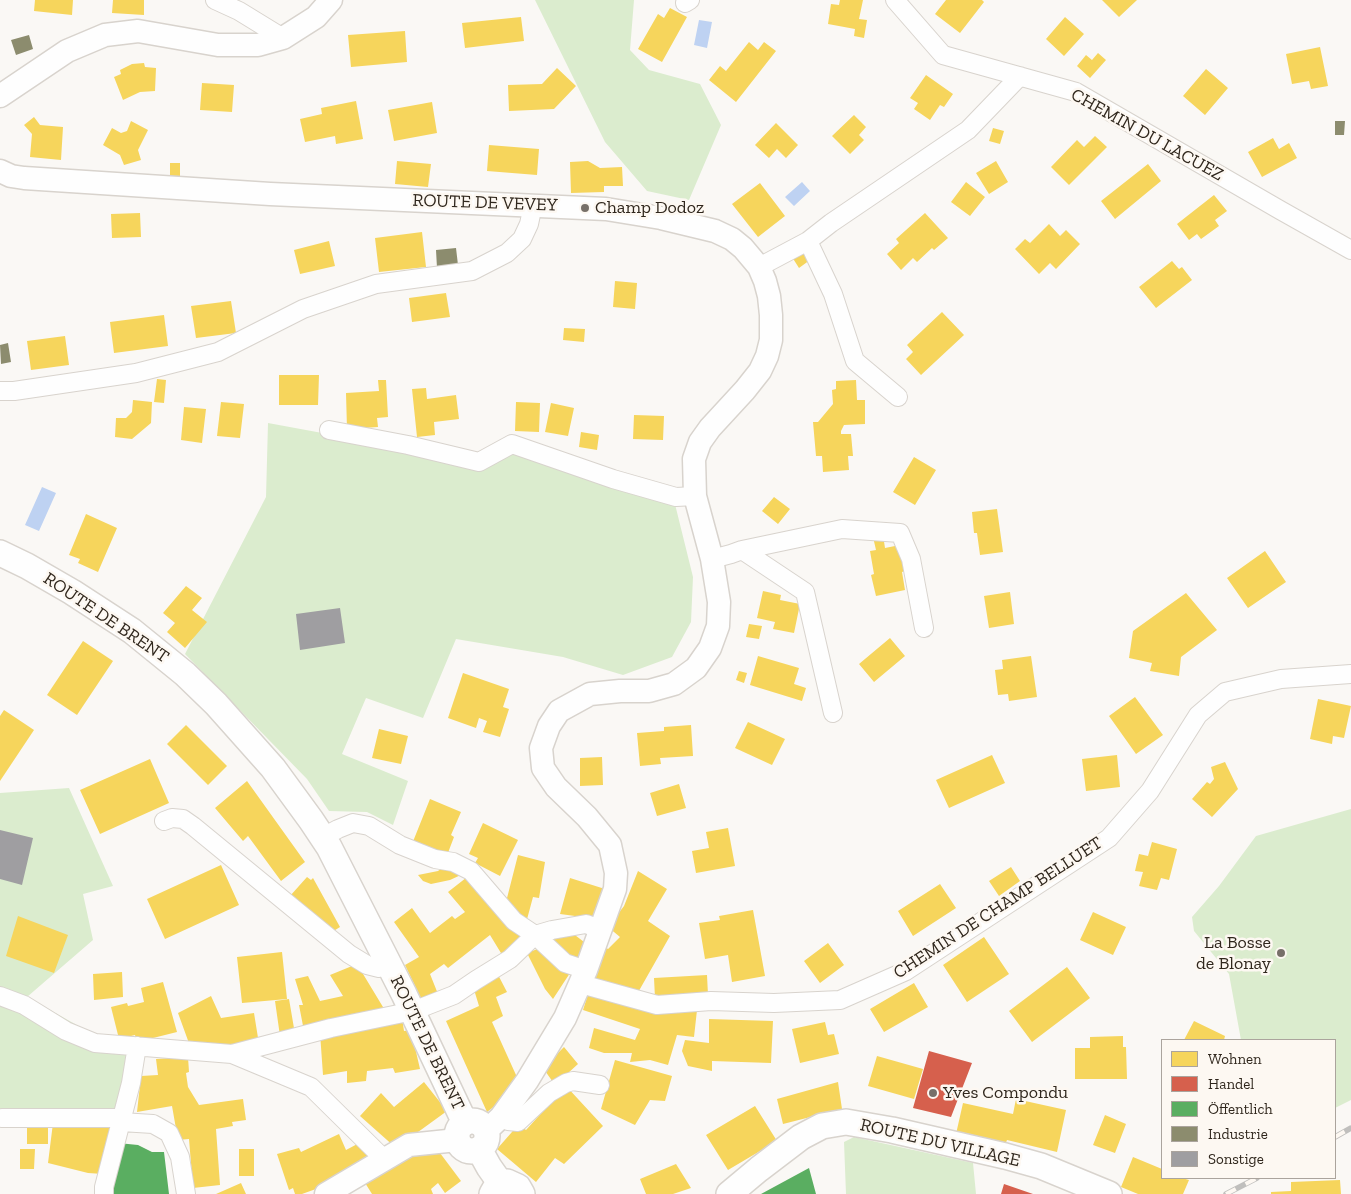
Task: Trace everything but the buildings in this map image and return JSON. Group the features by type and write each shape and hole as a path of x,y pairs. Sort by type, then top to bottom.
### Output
{"main road":[{"name":"ROUTE DE BRENT","path":"0,553 28,566 78,595 132,632 185,674 222,710 262,754 293,793 323,838 478,1132"},
{"name":"ROUTE DU VILLAGE","path":"729,1194 759,1168 801,1137 822,1126 846,1122 892,1130 1005,1156 1048,1168 1109,1194"},
{"path":"478,1132 489,1167 505,1191"}],"street":[{"path":"215,0 282,38"},
{"path":"0,96 67,51 104,35 138,31 218,45 258,45 282,38 316,16 330,0"},
{"name":"CHEMIN DU LACUEZ","path":"895,0 943,55 1076,92 1351,250"},
{"path":"759,267 808,241 831,223 968,130 1020,76"},
{"name":"ROUTE DE VEVEY","path":"0,171 11,176 24,178 261,194 606,209 661,218 715,231 732,239 743,248 759,267 769,296 771,340 760,371 710,428 700,442 694,459 695,496 712,559 719,602 718,626 710,648 696,668 674,684 650,691 590,694 559,711 549,726 541,748 543,768 556,787 586,817 610,845 616,873 615,889 583,977 565,1018 527,1082 478,1132"},
{"path":"0,391 136,373 182,362 218,352 303,309 376,284 472,271 507,253 522,239 529,224 533,205"},
{"path":"808,241 833,294 855,361 898,398"},
{"path":"329,430 408,445 479,462 512,444 613,479 667,495 676,497 695,496"},
{"path":"712,559 742,550 842,529 900,533 911,559 924,628"},
{"path":"742,550 804,592 833,714"},
{"name":"CHEMIN DE CHAMP BELLUET","path":"323,838 353,823 369,826 400,845 436,859 453,862 471,871 514,922 535,935 583,977 657,1005 711,1001 774,1003 840,1000 906,971 1109,838 1150,791 1198,715 1225,692 1281,679 1351,674"},
{"name":"ROUTE DE BRENT","path":"164,821 172,818 182,819 193,826 349,954 366,965 380,968 389,964"},
{"path":"232,1054 323,1030 413,1011 454,995 510,959 535,935 586,924 600,929"},
{"path":"0,996 24,1005 66,1031 95,1044 232,1054 311,1087 384,1159"},
{"path":"104,1194 104,1187 131,1083 137,1046"},
{"path":"326,1194 409,1145 478,1132 508,1121 518,1122 549,1093 566,1083 573,1081 600,1086"},
{"path":"2,1118 115,1118 121,1122 153,1124 169,1133 180,1157 186,1194"}],"green space":[{"path":"535,0 634,0 630,50 649,70 700,84 721,125 689,200 647,191 605,142"},
{"path":"268,423 474,461 498,447 672,492 693,577 691,622 672,657 623,675 563,657 456,639 423,718 366,698 342,754 408,781 393,825 367,812 329,811 307,779 185,654 266,497"},
{"path":"69,788 113,886 83,894 93,940 27,997 91,1033 143,1053 131,1114 0,1115 0,793"},
{"name":"La Bosse de Blonay","path":"1351,809 1351,1100 1336,1108 1336,1039 1241,1039 1229,974 1194,931 1192,917 1219,886 1256,836"},
{"path":"854,1137 973,1163 976,1194 846,1194 844,1142"}],"water":[{"path":"699,20 712,22 707,48 694,45"},
{"path":"802,182 810,191 794,206 785,197"},
{"path":"42,487 56,493 39,531 25,525"}],"railway":[{"path":"1336,1136 1351,1128"},
{"path":"1226,1194 1255,1179"}],"place":[{"name":"Champ Dodoz","path":"585,208"},
{"name":"La Bosse de Blonay","path":"1281,953"},
{"name":"Yves Compondu","path":"933,1093"}]}
